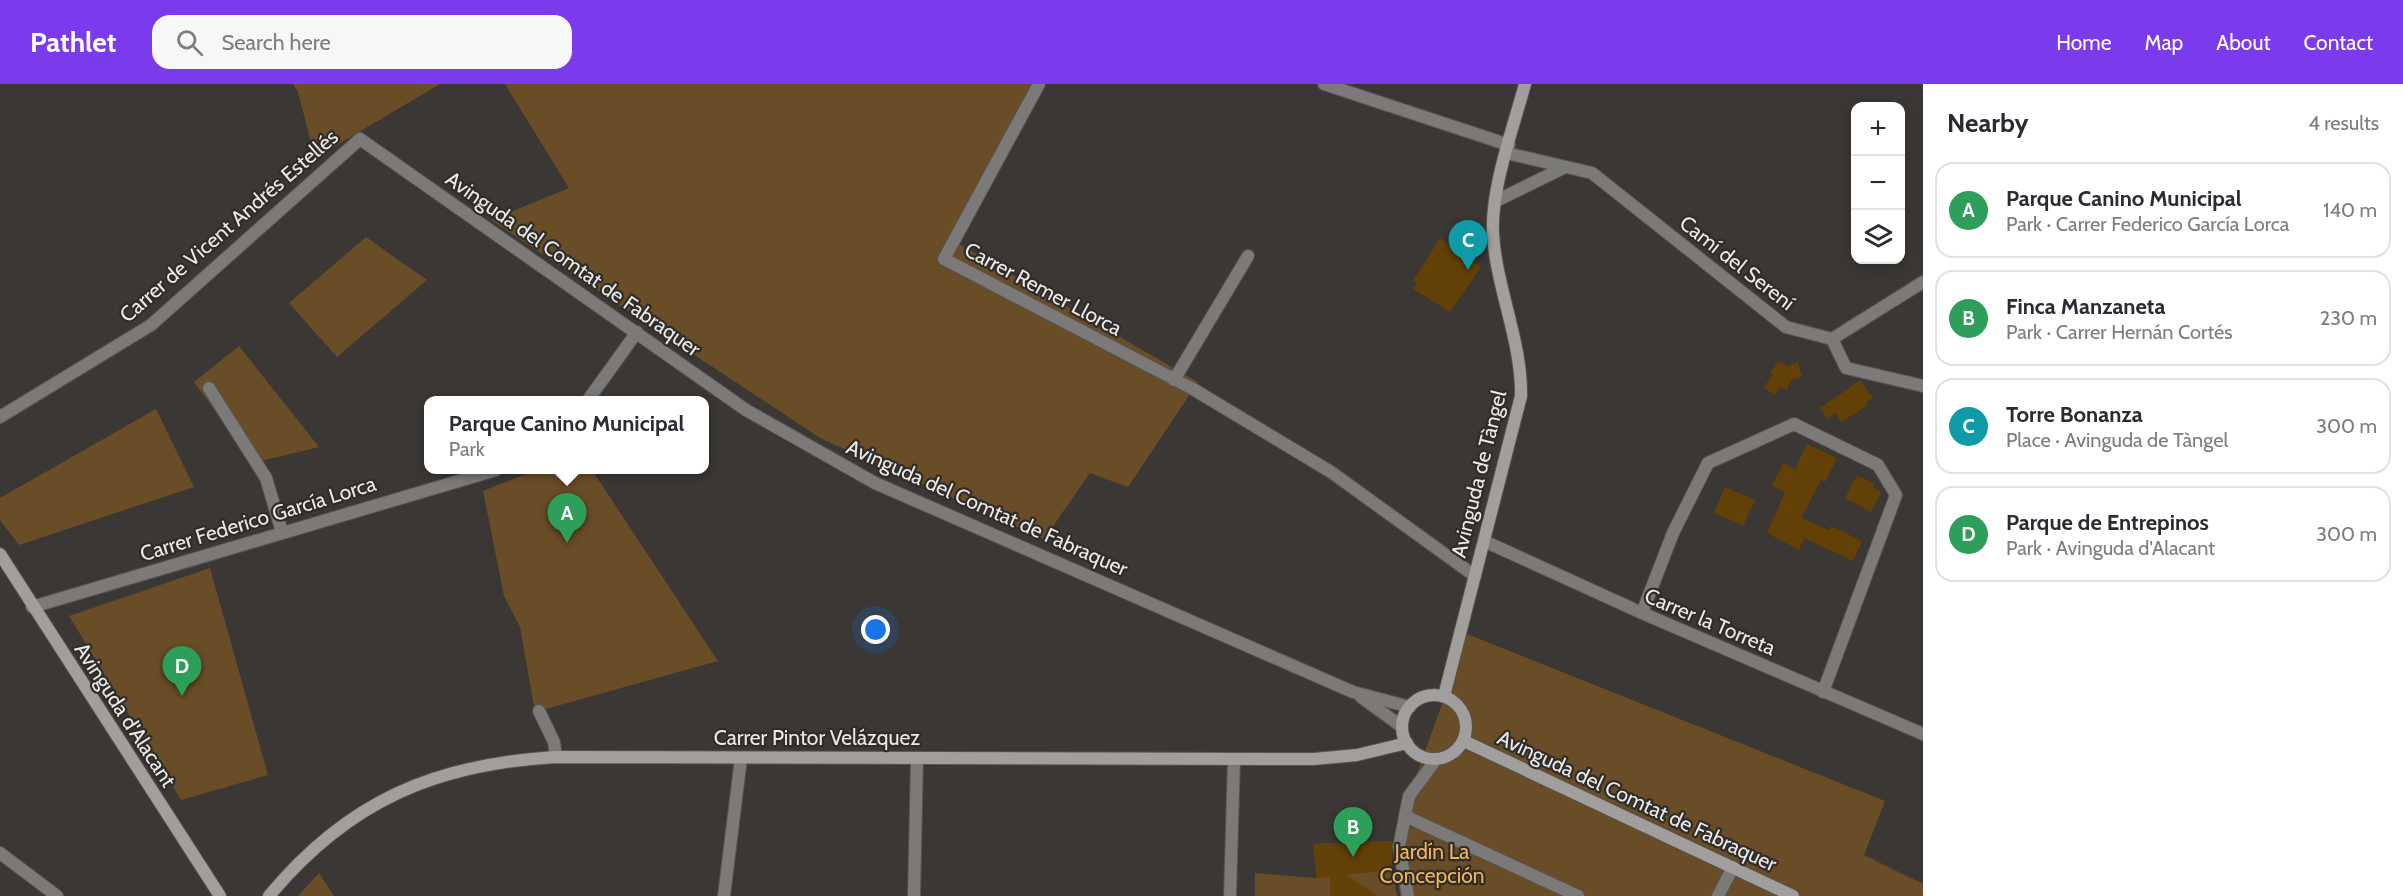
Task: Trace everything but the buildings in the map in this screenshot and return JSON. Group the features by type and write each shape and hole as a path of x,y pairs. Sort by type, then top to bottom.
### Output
{"street":[{"name":"Carrer Remer Llorca","path":"1039,84 944,259 1174,380 1331,472 1474,576"},
{"name":"Camí del Serení","path":"1324,84 1508,149 1592,173 1786,327 1832,339"},
{"name":"Avinguda de Tàngel","path":"1444,696 1521,387 1522,371 1503,300 1493,236 1496,201 1524,84"},
{"name":"Avinguda del Comtat de Fabraquer","path":"360,139 746,410 875,483 1353,692 1410,707"},
{"name":"Carrer de Vicent Andrés Estellés","path":"0,417 151,325 360,139"},
{"path":"1496,201 1565,167"},
{"path":"1174,380 1248,256"},
{"path":"1923,282 1832,339 1846,368 1923,386"},
{"path":"591,396 637,332"},
{"path":"209,388 266,478 282,532"},
{"path":"1642,614 1673,532 1708,462 1794,424 1878,465 1896,495 1823,692"},
{"name":"Carrer Federico García Lorca","path":"32,607 482,474"},
{"name":"Carrer la Torreta","path":"1484,542 1642,614 1923,734"},
{"name":"Avinguda d'Alacant","path":"0,554 220,896"},
{"name":"Avinguda del Comtat de Fabraquer","path":"1353,692 1401,726"},
{"path":"1408,896 1399,847 1409,796 1435,761 1452,754 1464,741 1466,725 1464,717 1453,701 1444,696 1425,696 1418,698 1410,707 1401,726 1413,752 1435,761"},
{"path":"539,711 554,742 556,757"},
{"name":"Avinguda del Comtat de Fabraquer","path":"1464,741 1793,896"},
{"name":"Carrer Pintor Velázquez","path":"269,896 305,856 336,830 384,799 423,781 489,763 556,757 1314,759 1357,755 1407,743"},
{"path":"724,896 741,758"},
{"path":"914,896 917,758"},
{"path":"1230,896 1234,759"},
{"path":"1405,816 1578,896"},
{"path":"0,853 56,895"},
{"path":"1718,896 1732,867"},
{"path":"37,896 56,895"}],"green space":[{"path":"293,84 440,84 315,158 298,92"},
{"path":"505,84 1045,84 993,172 959,244 1198,382 1128,487 1090,473 1044,539 820,438 491,220 569,188"},
{"path":"366,237 427,280 337,357 289,303"},
{"path":"239,346 319,447 253,463 194,382"},
{"path":"156,409 194,487 19,545 0,520 0,498"},
{"path":"526,474 595,474 718,661 535,712 520,627 504,596 483,491"},
{"path":"210,568 268,775 181,800 69,616"},
{"name":"Jardín La Concepción","path":"1467,634 1885,801 1864,855 1923,884 1923,896 1400,896 1397,828 1427,827 1405,816 1409,796"},
{"path":"1392,841 1392,870 1397,896 1255,896 1255,873 1317,878 1313,844"},
{"path":"319,873 334,896 298,896"}],"place":[{"name":"Torre Bonanza","path":"1468,270"},
{"name":"Parque Canino Municipal","path":"567,543"},
{"name":"Parque de Entrepinos","path":"182,696"},
{"name":"Finca Manzaneta","path":"1353,857"}]}
